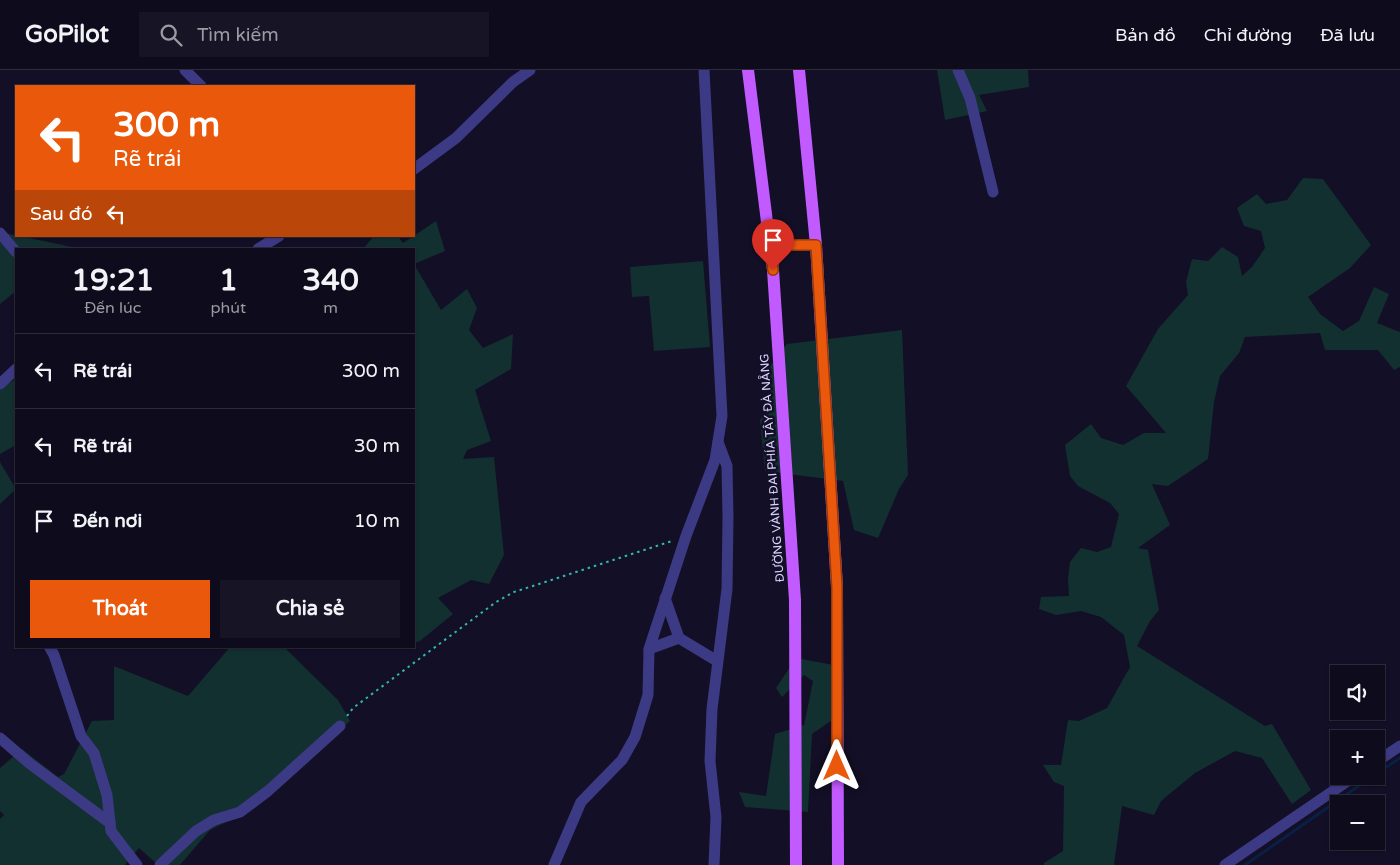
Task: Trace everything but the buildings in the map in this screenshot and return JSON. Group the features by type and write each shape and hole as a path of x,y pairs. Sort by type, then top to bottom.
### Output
{"main road":[{"name":"ĐƯỜNG VÀNH ĐAI PHÍA TÂY ĐÀ NẴNG","path":"748,70 773,270 795,600 796,865"},
{"path":"800,70 816,245 837,587 838,865"},
{"path":"770,245 816,245"}],"street":[{"path":"185,70 200,85"},
{"path":"415,168 456,138 513,82 530,70"},
{"path":"554,865 581,802 622,760 635,737 648,695 649,649 686,536 715,460 722,416 704,70"},
{"path":"958,70 970,98 993,192"},
{"path":"0,233 15,251"},
{"path":"260,248 277,237"},
{"path":"0,384 15,369"},
{"path":"714,865 716,817 710,761 712,709 727,589 728,517 727,466 718,440"},
{"path":"666,598 679,638 717,661"},
{"path":"649,649 679,638"},
{"path":"50,648 81,736 94,753 107,795 111,831 138,865"},
{"path":"160,865 196,831 214,820 240,812 268,791 340,726"},
{"path":"0,738 110,824"},
{"path":"1385,756 1400,746"},
{"path":"1225,865 1342,785"}],"path":[{"path":"340,726 353,708 496,602 514,592 686,536"}],"green space":[{"path":"937,70 1028,70 1029,87 979,95 987,111 945,120"},
{"path":"1303,178 1323,179 1371,245 1350,268 1308,297 1320,314 1343,331 1359,321 1374,287 1389,294 1377,323 1400,332 1400,367 1394,370 1378,350 1325,350 1320,333 1245,337 1239,353 1220,376 1214,402 1208,459 1168,486 1152,484 1170,525 1138,548 1148,550 1159,610 1150,621 1137,646 1265,726 1272,724 1311,790 1292,804 1262,758 1235,751 1195,773 1161,801 1154,815 1122,806 1114,865 1044,865 1044,863 1063,851 1064,786 1054,782 1043,765 1061,765 1068,720 1079,721 1107,708 1130,667 1124,635 1101,617 1081,611 1056,615 1039,609 1041,597 1069,596 1068,578 1070,562 1081,548 1097,552 1111,547 1119,514 1110,503 1078,486 1070,476 1065,445 1091,424 1101,438 1123,445 1144,433 1166,433 1126,386 1158,329 1188,295 1186,282 1192,259 1208,261 1222,247 1238,257 1242,276 1252,267 1265,248 1261,231 1244,226 1237,208 1257,194 1266,204 1287,200"},
{"path":"436,221 445,251 415,264 415,248 364,248 373,237 399,237 403,243 415,237 415,235"},
{"path":"0,232 15,235 15,237 24,237 77,248 15,248 15,292 0,304"},
{"path":"703,261 710,347 654,351 649,296 632,297 630,267"},
{"path":"415,266 441,310 467,289 477,308 469,330 483,348 513,334 511,369 475,390 491,441 467,450 463,459 494,457 504,555 489,584 471,580 438,598 453,614 420,641 415,643"},
{"path":"902,330 908,475 899,489 878,538 854,530 843,481 765,471 760,420 770,407 767,370 787,344"},
{"path":"15,380 15,446 0,454 0,388"},
{"path":"0,462 15,490 0,504"},
{"path":"229,648 285,648 338,700 350,721 255,808 210,830 180,865 158,865 139,848 125,865 0,865 0,819 4,815 0,811 0,768 22,749 58,777 64,774 92,721 114,720 114,666 188,696"},
{"path":"796,658 839,666 841,714 812,734 808,812 745,807 739,792 766,796 775,734 804,725 813,681 804,675 782,697 776,688"}],"waterway":[{"path":"1385,768 1400,758"},
{"path":"1245,865 1360,785"}],"route":[{"path":"773,270 770,245 816,245 837,587 837,766"}]}
